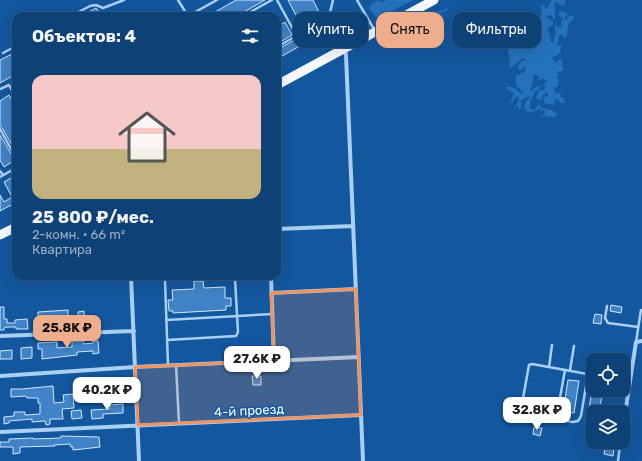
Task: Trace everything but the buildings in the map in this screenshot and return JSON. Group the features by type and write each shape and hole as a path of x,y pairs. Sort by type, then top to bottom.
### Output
{"main road":[{"path":"412,12 434,0"},
{"path":"281,83 376,32"},
{"path":"0,236 12,229"}],"street":[{"path":"344,49 346,55 363,461"},
{"path":"281,229 353,226"},
{"path":"131,280 140,461"},
{"path":"271,280 274,361"},
{"path":"272,293 356,289"},
{"path":"0,336 134,330"},
{"path":"630,381 636,342 642,341"},
{"path":"0,376 135,367 359,357"},
{"name":"4-й проезд","path":"0,432 361,415"}],"lane":[{"path":"79,12 90,6 96,5 103,8 124,0"},
{"path":"178,0 186,12"},
{"path":"195,12 217,0"},
{"path":"250,12 272,0"},
{"path":"277,0 296,36 281,45"},
{"path":"330,12 333,0"},
{"path":"357,0 376,32"},
{"path":"3,53 12,48"},
{"path":"0,89 9,85 12,91"},
{"path":"0,129 12,151"},
{"path":"0,171 1,176 12,170"},
{"path":"165,280 168,366"},
{"path":"167,340 236,336 238,332 235,280"},
{"path":"607,306 605,318 608,323 638,327"},
{"path":"636,342 641,310"},
{"path":"166,320 272,314"},
{"path":"549,367 552,345"},
{"path":"570,370 574,346"},
{"path":"586,374 532,364 529,365 522,404 524,411 530,415 573,422 580,419 586,385"},
{"path":"176,365 179,423"},
{"path":"556,420 565,370"},
{"path":"618,461 619,449"}],"highlighted area":[{"path":"356,289 361,415 138,425 135,367 274,361 271,293"}],"shaded area":[{"path":"378,0 382,3 386,0 413,0 390,12 376,12 376,17 369,9 370,5"},
{"path":"552,0 565,0 565,4 562,6 557,2 554,4 556,11 554,13 555,19 553,20 552,15 545,16 553,22 553,25 547,29 550,34 548,36 552,38 550,41 553,43 557,32 555,30 555,24 558,28 559,26 563,28 561,24 563,17 559,16 559,12 563,11 568,14 565,17 564,22 570,15 574,17 574,19 569,23 566,38 563,37 562,34 559,36 556,46 560,45 562,47 560,49 561,51 552,58 556,63 558,60 562,59 562,66 564,69 557,72 559,75 556,77 559,82 557,87 553,88 557,94 559,92 561,94 560,96 564,99 565,103 561,103 556,98 554,105 544,103 544,99 548,96 548,93 546,92 541,96 543,98 541,100 536,98 539,90 544,90 546,87 542,85 545,85 544,83 548,80 544,80 543,78 540,81 538,78 541,76 537,76 535,74 532,76 534,79 530,90 532,91 537,86 541,88 537,90 533,96 530,103 531,106 529,108 534,110 539,104 542,108 552,110 557,115 555,117 540,116 545,114 545,111 539,109 533,112 527,112 526,108 525,111 526,101 530,98 529,96 521,100 521,108 518,111 519,105 513,110 519,98 515,98 512,103 510,103 514,94 506,89 506,87 513,88 524,94 516,85 516,74 518,76 525,72 525,66 519,70 518,66 522,61 526,60 523,58 509,68 510,61 508,48 541,48 541,5 546,9"},
{"path":"449,8 446,11 436,12"}]}
